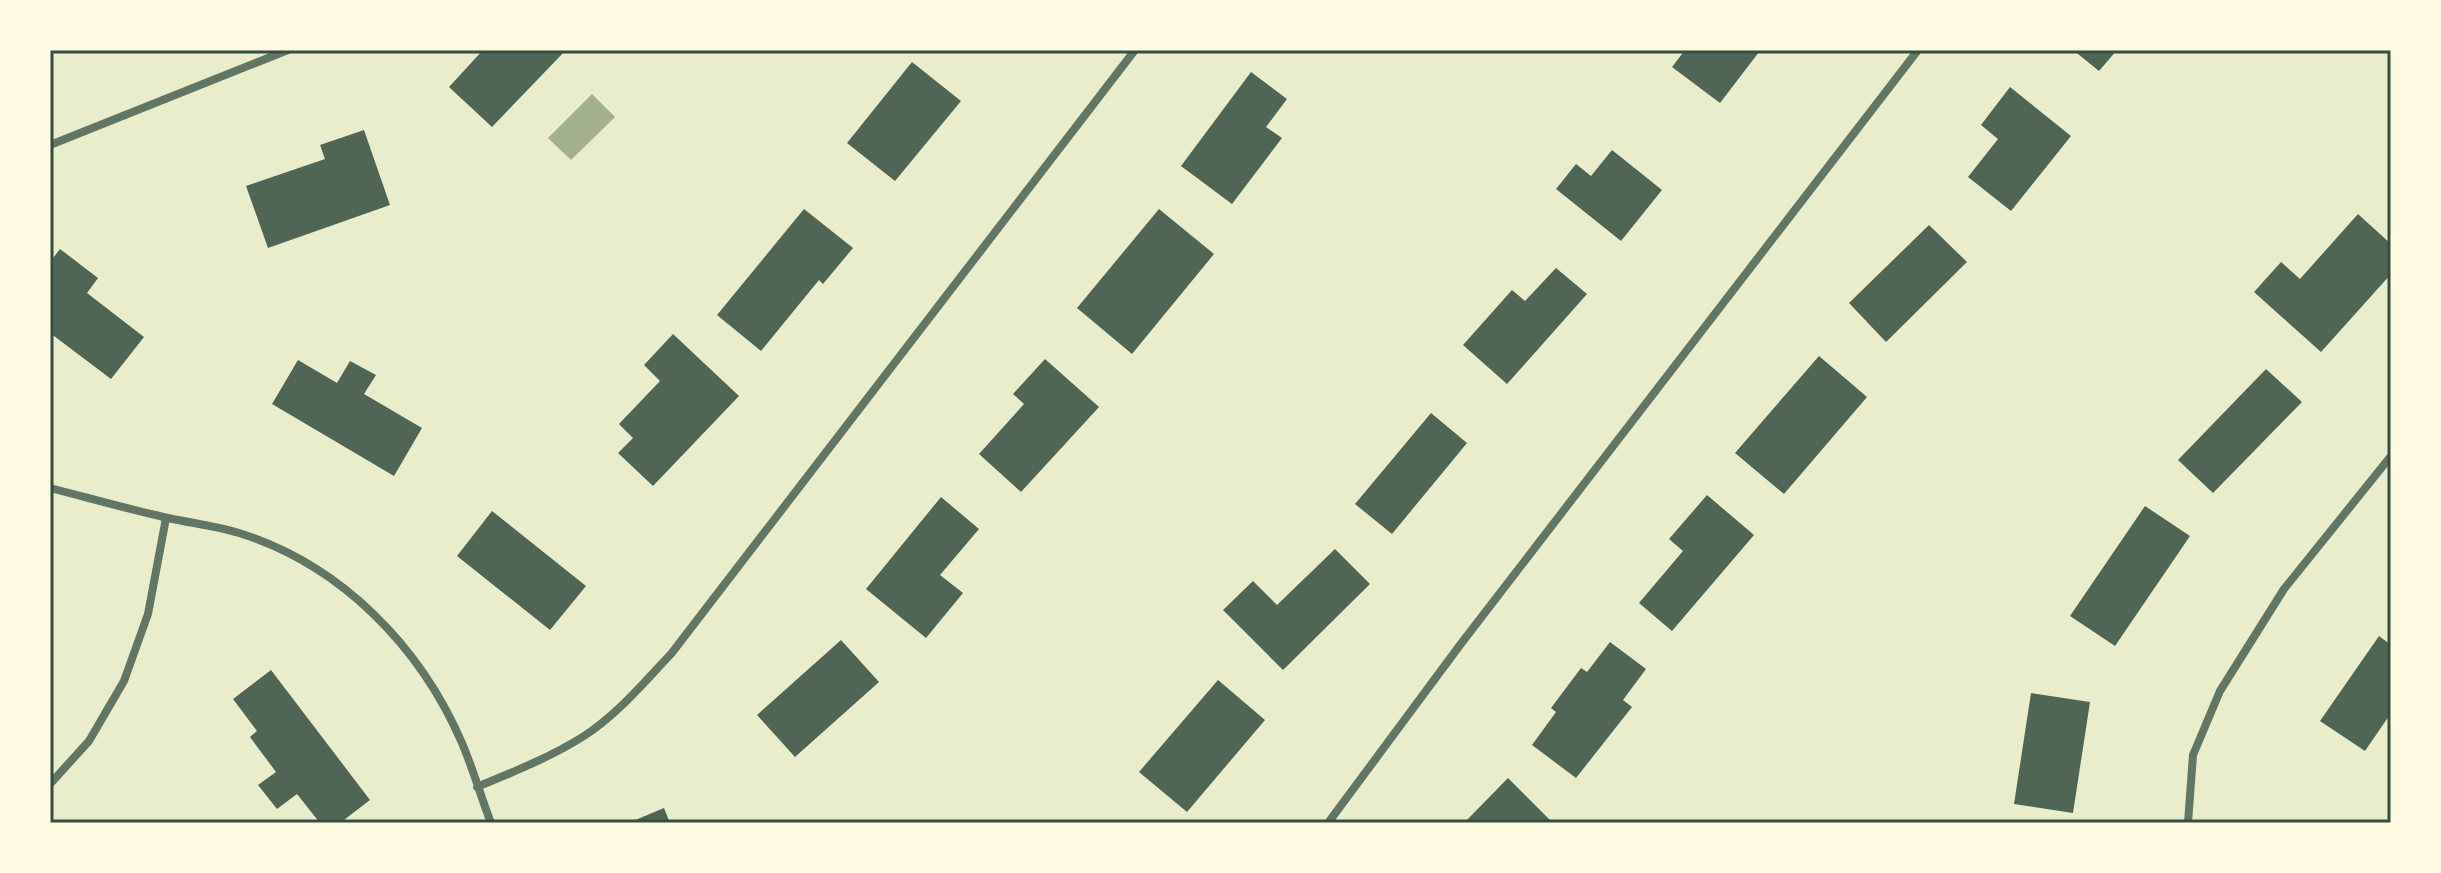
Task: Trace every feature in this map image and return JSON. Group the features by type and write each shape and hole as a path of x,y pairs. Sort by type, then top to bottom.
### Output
{"street":[{"path":"50,145 288,50"},
{"path":"477,787 521,769 585,735 625,701 671,654 1135,50"},
{"path":"1328,823 1460,645 1918,50"},
{"path":"2188,823 2193,755 2220,691 2284,589 2391,456"},
{"path":"50,488 238,533 294,555 348,590 401,641 434,691 461,742 491,823"},
{"path":"50,784 89,741 124,681 148,614 166,518"}],"shaded area":[{"path":"592,94 615,117 571,160 548,138"}],"building":[{"path":"483,50 566,50 492,127 449,87"},
{"path":"1685,50 1759,52 1720,103 1672,67"},
{"path":"2073,50 2117,50 2099,71"},
{"path":"912,62 961,101 895,181 847,143"},
{"path":"1251,72 1287,99 1266,127 1282,138 1232,204 1181,166"},
{"path":"2010,87 2071,136 2011,211 1968,177 1998,139 1981,125"},
{"path":"364,130 390,205 268,248 246,186 325,159 320,145"},
{"path":"1612,150 1662,190 1621,241 1556,189 1576,164 1591,176"},
{"path":"804,209 853,248 823,284 819,280 761,351 717,315"},
{"path":"1159,209 1214,254 1132,354 1077,308"},
{"path":"2358,214 2391,244 2391,274 2321,352 2254,292 2281,262 2300,279"},
{"path":"1929,225 1967,262 1886,342 1849,303"},
{"path":"60,249 98,278 87,293 144,337 111,379 50,333 50,262"},
{"path":"1556,268 1587,294 1507,384 1463,345 1512,290 1525,301"},
{"path":"673,334 739,396 653,486 618,453 633,438 619,424 660,381 644,365"},
{"path":"1819,356 1867,397 1784,494 1735,453"},
{"path":"1045,359 1099,407 1021,492 979,454 1024,404 1013,394"},
{"path":"298,360 337,383 350,361 376,375 364,394 422,428 394,476 272,404"},
{"path":"2266,369 2302,402 2213,493 2178,460"},
{"path":"1431,413 1467,443 1392,534 1355,504"},
{"path":"1707,495 1754,535 1672,631 1639,603 1683,551 1669,539"},
{"path":"941,497 979,529 940,575 963,593 926,638 866,589"},
{"path":"2145,506 2190,536 2115,646 2070,616"},
{"path":"492,511 586,586 550,630 457,556"},
{"path":"1335,549 1370,584 1283,670 1223,610 1253,581 1277,605"},
{"path":"2379,636 2391,645 2391,713 2365,751 2320,721"},
{"path":"841,640 879,682 795,757 757,715"},
{"path":"1610,642 1646,669 1623,700 1632,707 1576,778 1532,745 1556,712 1551,708 1581,668 1587,672"},
{"path":"271,670 370,800 340,823 320,823 297,794 277,809 258,785 276,772 250,737 257,731 233,699"},
{"path":"1218,680 1265,720 1187,812 1139,772"},
{"path":"2031,693 2090,702 2073,813 2014,804"},
{"path":"1508,778 1552,822 1464,823"},
{"path":"664,808 670,823 628,823"}]}
